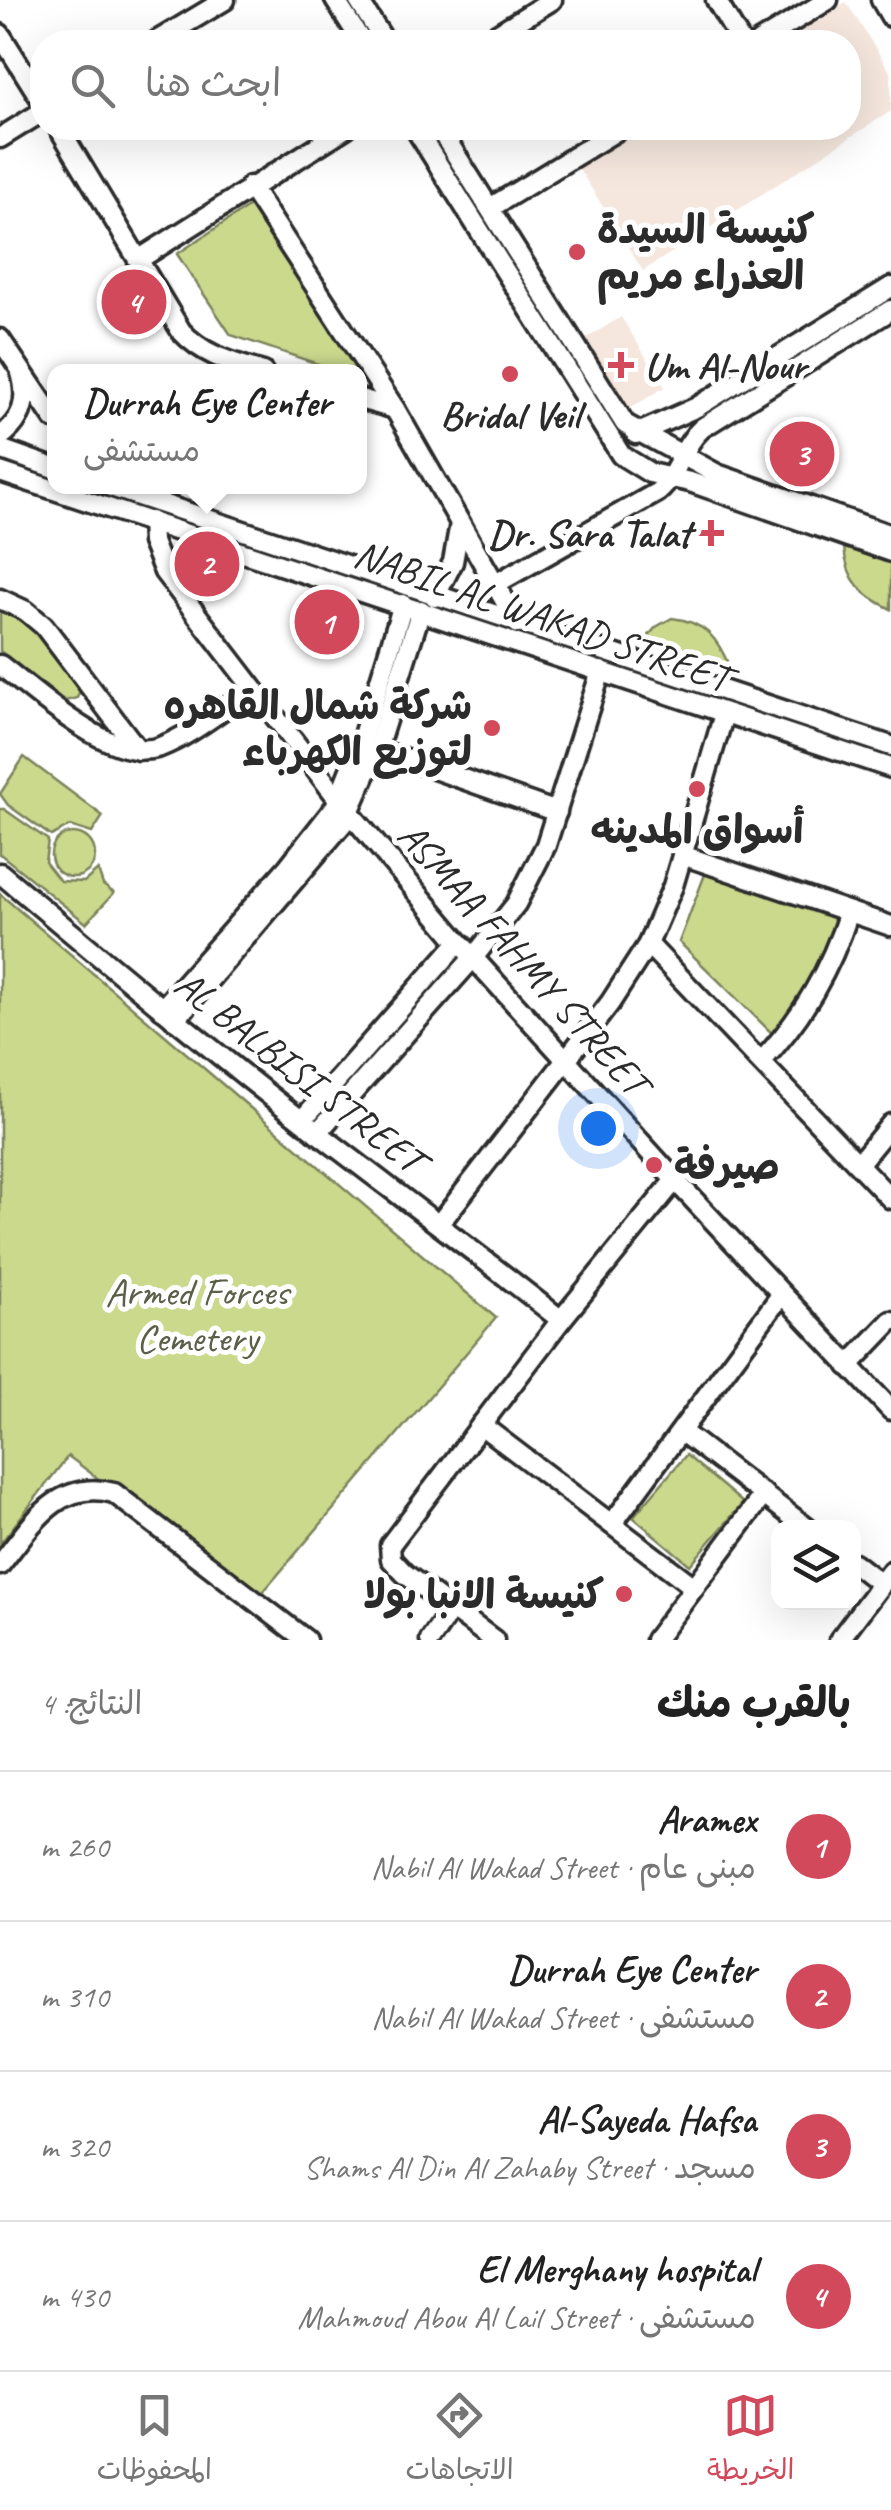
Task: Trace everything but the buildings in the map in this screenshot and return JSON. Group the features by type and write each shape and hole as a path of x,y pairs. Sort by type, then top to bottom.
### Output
{"street":[{"path":"175,30 225,0"},
{"path":"335,0 354,30"},
{"path":"358,0 377,30"},
{"path":"503,30 551,0"},
{"path":"716,0 734,30"},
{"path":"779,30 828,0"},
{"path":"881,0 891,16"},
{"path":"0,34 30,82"},
{"path":"0,138 30,119"},
{"path":"66,140 191,342 214,357 237,364"},
{"path":"138,260 326,140"},
{"path":"422,140 624,458 650,473 891,552"},
{"path":"447,140 618,416 638,433 717,474 891,535"},
{"path":"490,208 601,140"},
{"path":"250,186 366,364"},
{"path":"624,458 627,443 638,433 696,408 891,287"},
{"path":"497,584 647,498 672,478 690,439 710,422 891,310"},
{"path":"0,339 47,409"},
{"path":"367,365 518,624"},
{"path":"0,437 20,416 25,402 21,372"},
{"path":"367,400 395,408"},
{"path":"0,448 47,465"},
{"name":"NABIL AL WAKAD STREET","path":"0,472 47,487"},
{"name":"NABIL AL WAKAD STREET","path":"68,494 420,603 518,624 891,746"},
{"name":"NABIL AL WAKAD STREET","path":"129,494 601,672 891,768"},
{"name":"ASMAA FAHMY STREET","path":"151,521 152,542 164,572 344,807 473,958 891,1410"},
{"path":"169,1015 332,839 361,742 420,603 452,562 460,523"},
{"path":"0,599 26,611 44,626 138,750"},
{"path":"344,807 377,749 420,603"},
{"path":"0,666 80,725 118,746 138,750 170,742 252,690"},
{"path":"318,1132 473,958 524,890 558,812 601,672"},
{"path":"80,725 102,702"},
{"path":"440,1224 610,1003 648,944 673,886 724,714"},
{"path":"855,756 862,737"},
{"path":"377,749 558,812"},
{"path":"682,856 891,926"},
{"name":"AL BALBISI STREET","path":"0,873 169,1015 560,1320"},
{"path":"761,1062 806,1008 823,979 848,912"},
{"path":"302,1120 459,942"},
{"path":"648,944 891,1199"},
{"path":"859,1164 891,1124"},
{"path":"494,1640 404,1573 392,1559 390,1545 560,1320 675,1180"},
{"path":"612,1524 781,1295"},
{"path":"848,1366 891,1321"},
{"path":"481,1425 694,1587"},
{"path":"682,1432 797,1520"},
{"path":"0,1564 54,1500 77,1491 102,1490 114,1493 306,1640"},
{"path":"654,1640 764,1494"},
{"path":"838,1640 886,1578 861,1566"},
{"path":"430,1640 452,1608"}],"shaded area":[{"path":"846,2 891,73 891,111 861,130 861,30 800,30"},
{"path":"622,140 846,140 643,271 578,167"},
{"name":"Um Al-Nour","path":"621,317 665,387 621,414 577,344"}],"green space":[{"path":"254,203 360,364 318,364 231,335 177,254"},
{"path":"844,548 891,563 891,609 858,586"},
{"path":"0,605 29,617 81,688 77,698 65,701 0,651"},
{"path":"672,618 694,623 709,634 730,668 646,639 656,627"},
{"path":"24,757 103,816 92,833 70,826 51,836 8,805 0,794"},
{"path":"0,809 48,840 45,862 60,881 84,882 98,870 103,885 114,893 86,923 0,854"},
{"path":"73,833 89,839 95,855 89,871 73,877 57,871 51,855 57,839"},
{"path":"707,869 856,923 826,984 786,1047 679,942"},
{"name":"Armed Forces Cemetery","path":"0,894 496,1318 258,1598 68,1456 0,1544"},
{"path":"686,1455 743,1503 690,1565 633,1517"}],"place":[{"name":"كنيسة السيدة العذراء مريم","path":"577,252"},
{"name":"El Merghany hospital","path":"134,302"},
{"name":"Um Al-Nour","path":"621,365"},
{"name":"Bridal Veil","path":"510,374"},
{"name":"Al-Sayeda Hafsa","path":"802,454"},
{"name":"Dr. Sara Talat","path":"711,533"},
{"name":"Durrah Eye Center","path":"207,564"},
{"name":"Aramex","path":"327,622"},
{"name":"شركة شمال القاهره لتوزيع الكهرباء","path":"492,728"},
{"name":"أسواق المدينه","path":"697,789"},
{"name":"صيرفة","path":"654,1165"},
{"name":"كنيسة الانبا بولا","path":"624,1594"}]}
